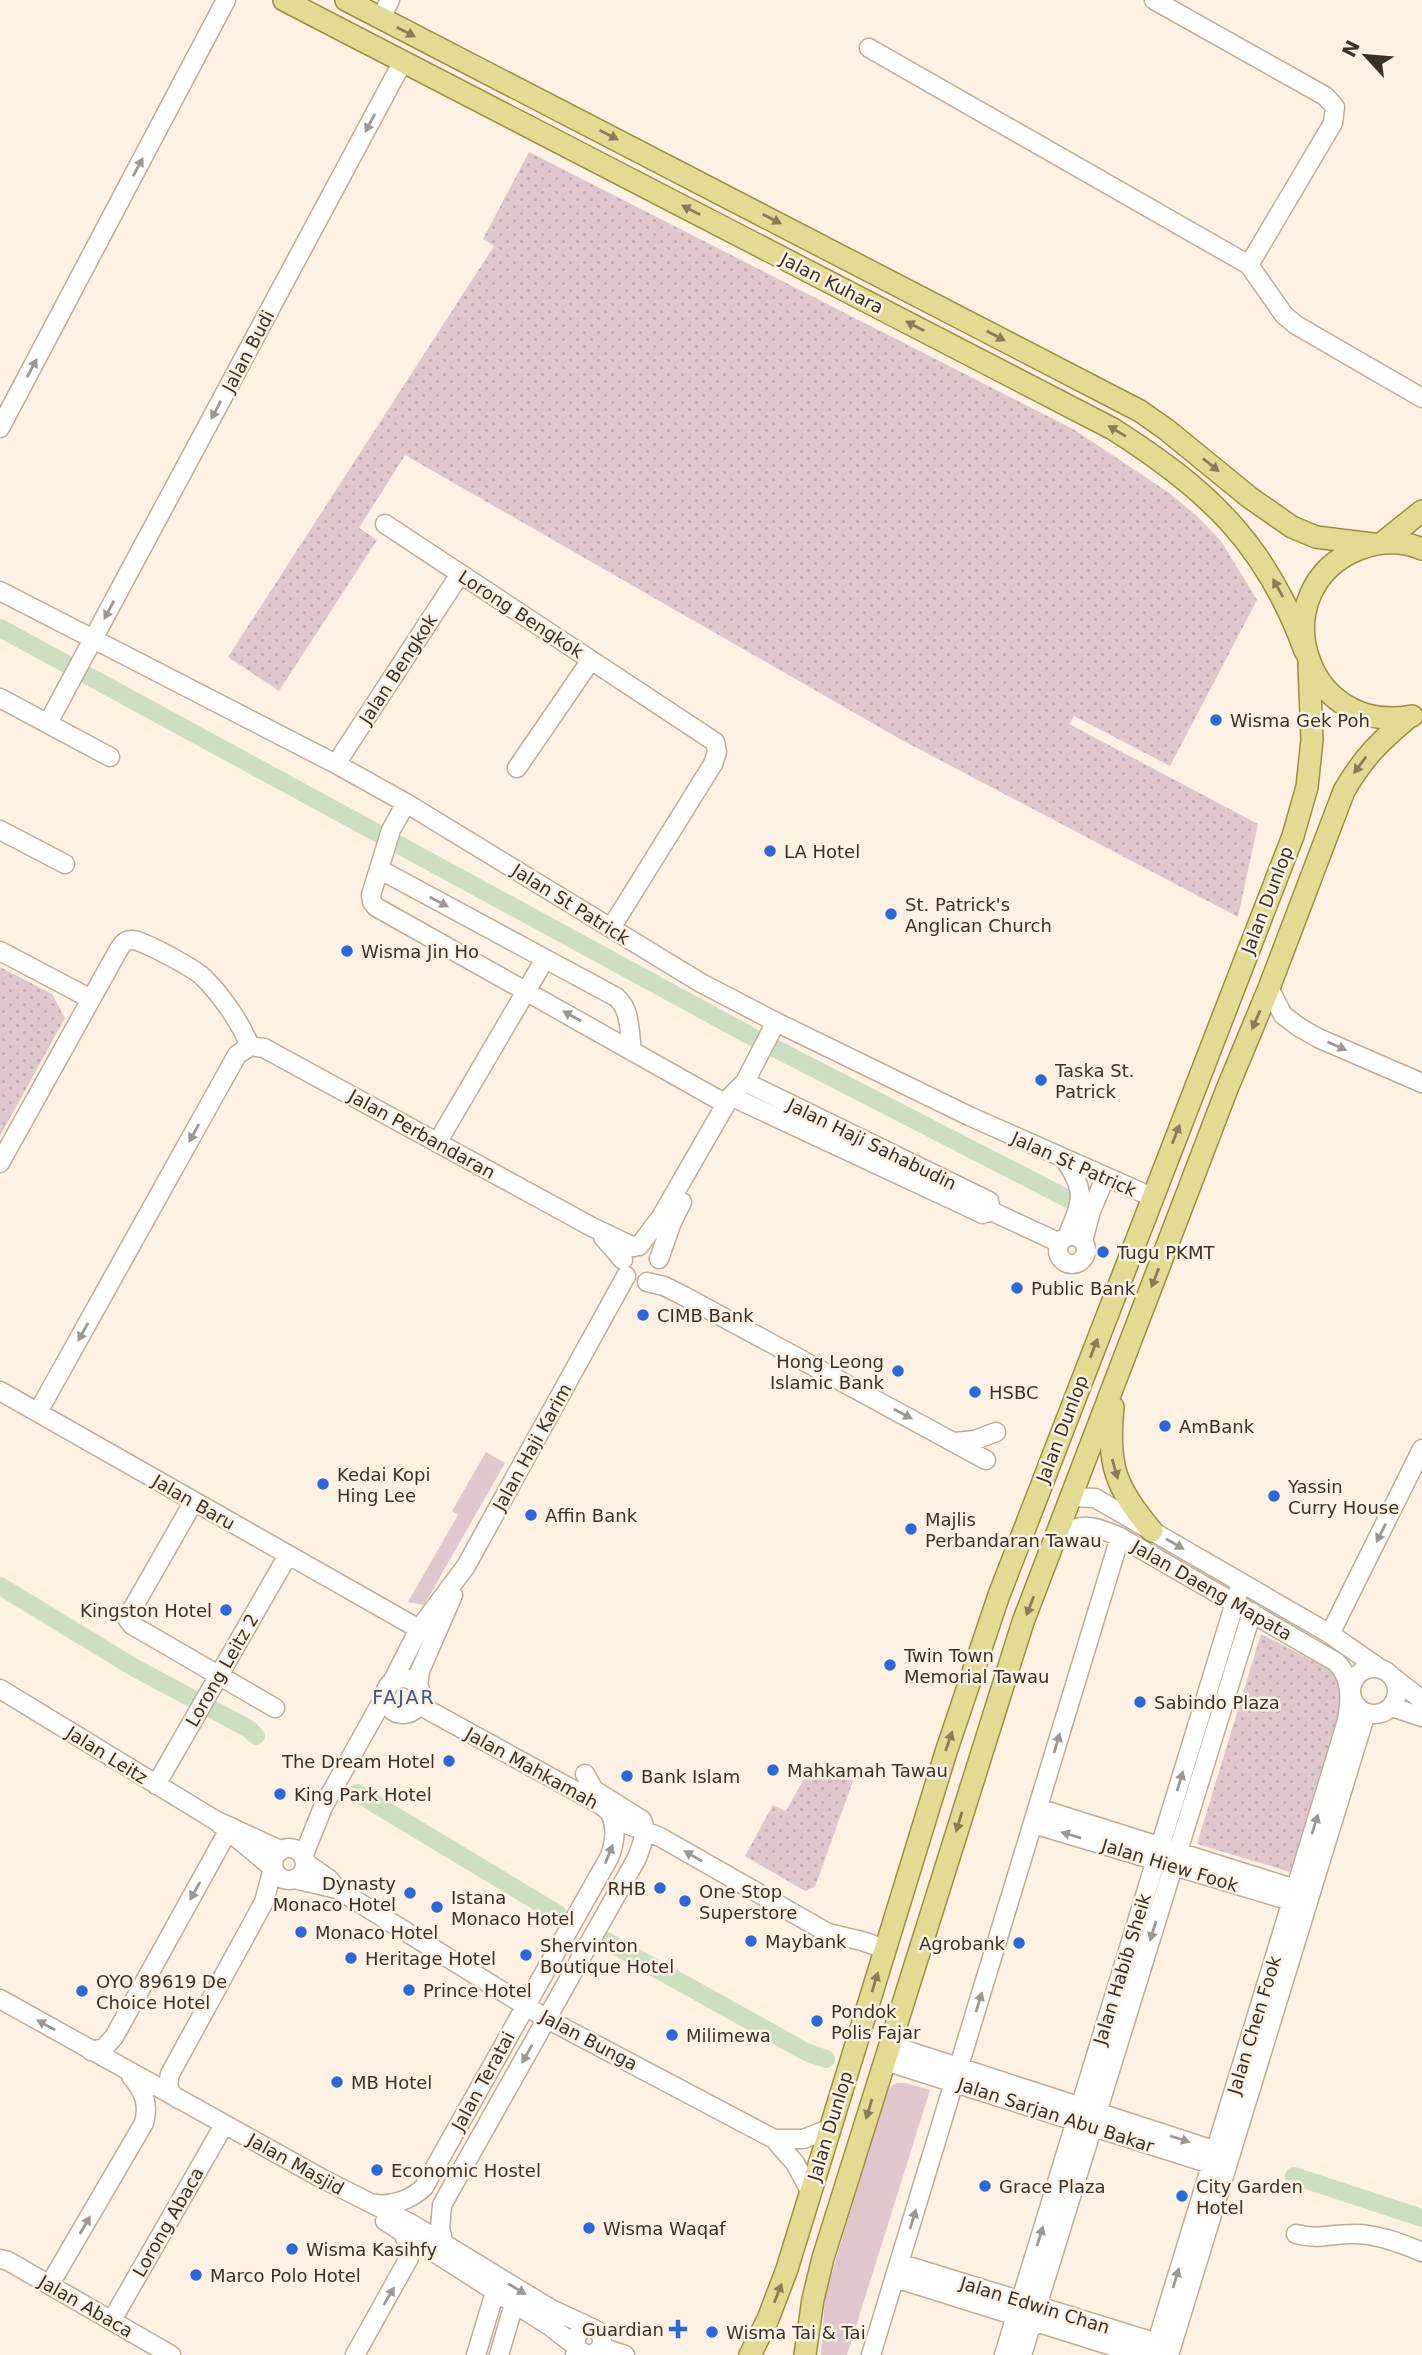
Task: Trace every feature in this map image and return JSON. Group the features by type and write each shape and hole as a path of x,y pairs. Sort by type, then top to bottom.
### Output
{"main road":[{"name":"Jalan Kuhara","path":"284,0 1113,429 1152,453 1221,511 1250,544 1263,562 1294,620 1307,658"},
{"name":"Jalan Kuhara","path":"346,0 385,9 712,188 1139,411 1292,527 1316,537 1410,544 1422,549"},
{"path":"712,188 712,200 719,210 744,225 773,252"},
{"name":"Jalan Dunlop","path":"750,2355 768,2319 787,2269 946,1752 999,1595 1300,811 1307,787 1312,740 1303,623 1310,596 1325,572 1346,554 1377,543 1422,511"},
{"path":"1307,658 1322,686 1339,703 1361,714 1384,719 1417,715"},
{"name":"Jalan Dunlop","path":"805,2355 813,2299 824,2258 1023,1622 1344,791 1379,742 1417,715"},
{"path":"1152,1197 1168,1189 1183,1176 1209,1136"},
{"path":"1117,1377 1111,1432 1112,1465 1125,1494 1152,1531"},
{"path":"999,1595 1015,1570 1046,1508 1070,1497"}],"street":[{"path":"0,428 226,0"},
{"path":"1154,0 1325,96 1335,107 1333,123 1249,265"},
{"path":"869,48 1249,265 1284,315 1296,325 1422,398"},
{"name":"Jalan Budi","path":"48,723 402,63"},
{"name":"Lorong Bengkok","path":"385,524 715,742 718,752 713,764 611,929"},
{"name":"Jalan Bengkok","path":"336,764 460,574"},
{"name":"Jalan St Patrick","path":"0,591 336,764 406,803 701,983 957,1111 1152,1197"},
{"path":"517,768 591,660"},
{"path":"0,698 110,757"},
{"name":"Jalan Haji Sahabudin","path":"406,803 390,835 371,895 376,906 632,1050 733,1102 760,1110 983,1214 991,1211 1070,1241"},
{"path":"0,830 65,864"},
{"path":"379,869 623,1003 632,1050"},
{"path":"0,1163 122,944 131,939 201,974 243,1030 250,1046 237,1055 38,1412"},
{"path":"0,951 91,999"},
{"path":"437,1143 545,959"},
{"path":"1269,988 1283,1015 1299,1027 1318,1038 1422,1083"},
{"path":"733,1102 672,1222 655,1276 634,1266 661,1217 745,1082 776,1022"},
{"name":"Jalan Perbandaran","path":"250,1046 264,1048 592,1227 634,1266 664,1286 986,1460"},
{"name":"Jalan Haji Sahabudin","path":"745,1082 989,1201 991,1211"},
{"path":"760,1110 768,1093"},
{"path":"1065,1160 1079,1183 1081,1193 1070,1241"},
{"path":"1070,1241 1091,1211 1105,1178"},
{"name":"Jalan Perbandaran","path":"634,1266 651,1249 684,1296"},
{"name":"Jalan Haji Karim","path":"466,1566 634,1266"},
{"name":"Jalan Baru","path":"0,1391 419,1629"},
{"path":"955,1442 975,1440 996,1432"},
{"path":"1330,1634 1422,1450"},
{"name":"Jalan Daeng Mapata","path":"1070,1497 1095,1498 1330,1634 1422,1700"},
{"path":"194,1501 128,1620 132,1625 275,1708"},
{"name":"Jalan Daeng Mapata","path":"1054,1542 1064,1532 1082,1527 1101,1528 1120,1537 1336,1662 1343,1669 1351,1693"},
{"path":"871,2355 1120,1537"},
{"name":"Lorong Leitz 2","path":"156,1785 288,1555"},
{"path":"253,1923 290,1880 303,1872 304,1859 323,1807 364,1736 419,1629 466,1566"},
{"path":"418,1686 425,1660 466,1566"},
{"name":"Jalan Habib Sheik","path":"1167,1856 1241,1583"},
{"path":"388,1612 399,1627 408,1651"},
{"name":"Jalan Habib Sheik","path":"1022,2355 1027,2311 1086,2117 1167,1856 1252,1612"},
{"path":"419,1629 423,1632 425,1660"},
{"path":"1365,1670 1387,1673 1398,1689 1392,1707 1380,1714 1366,1713 1356,1706 1351,1693 1354,1679 1365,1670"},
{"path":"364,1736 388,1718 412,1710 421,1695 414,1682 403,1678 389,1689"},
{"name":"Jalan Leitz","path":"0,1689 221,1826"},
{"path":"389,1689 389,1707 393,1711 412,1710"},
{"name":"Jalan Chen Fook","path":"1301,1898 1346,1724 1351,1693"},
{"path":"1392,1707 1422,1717"},
{"name":"Jalan Mahkamah","path":"412,1710 601,1805 644,1837 670,1843 828,1933 885,1949"},
{"name":"Jalan Chen Fook","path":"1162,2350 1301,1898 1366,1713"},
{"name":"Jalan Mahkamah","path":"585,1774 587,1782 594,1790 639,1816 645,1825 644,1837"},
{"path":"178,2099 168,2087 170,2074 267,1894 274,1856 323,1807"},
{"name":"Jalan Teratai","path":"374,2204 390,2204 408,2199 424,2187 610,1856 615,1837 614,1820 610,1813"},
{"name":"Jalan Hiew Fook","path":"1035,1816 1301,1898"},
{"path":"221,1826 283,1849 296,1849 304,1859"},
{"path":"221,1826 272,1868 278,1877 290,1880"},
{"path":"91,2051 104,2048 114,2037 221,1826"},
{"name":"Jalan Teratai","path":"444,2245 440,2228 442,2205 630,1869 644,1837"},
{"name":"Jalan Bunga","path":"304,1859 337,1889 547,2019 774,2139 795,2163 810,2191"},
{"name":"Jalan Bunga","path":"290,1880 337,1889"},
{"name":"Jalan Masjid","path":"0,1999 224,2125 374,2204 551,2309 592,2328"},
{"name":"Jalan Sarjan Abu Bakar","path":"887,2053 1221,2160"},
{"path":"50,2284 144,2123 145,2097 127,2071"},
{"name":"Lorong Abaca","path":"112,2320 224,2125"},
{"path":"774,2139 803,2139 829,2130"},
{"path":"350,2193 359,2205 551,2327 576,2351 587,2355 597,2352 625,2355"},
{"path":"355,2355 409,2259 409,2247 403,2233"},
{"path":"1296,2234 1311,2239 1367,2235 1422,2252"},
{"name":"Jalan Abaca","path":"0,2259 112,2320 141,2348 171,2355"},
{"name":"Jalan Edwin Chan","path":"897,2270 1162,2350"},
{"path":"476,2355 495,2292"},
{"path":"499,2355 514,2304"},
{"name":"Jalan Habib Sheik","path":"1004,2355 1027,2311"},
{"name":"Jalan Edwin Chan","path":"1027,2311 1141,2355"},
{"path":"576,2351 576,2339 580,2332 592,2328 601,2335 597,2352"}],"shaded area":[{"path":"529,152 1073,429 1168,492 1221,541 1257,600 1170,766 1074,716 1069,724 1258,824 1238,917 900,739 405,455 359,528 377,540 279,691 228,657 494,246 483,239"},
{"path":"0,967 52,994 65,1018 0,1136"},
{"path":"486,1452 505,1463 424,1605 408,1602 458,1515 452,1511"},
{"path":"1261,1634 1349,1679 1290,1872 1197,1844"},
{"path":"814,1761 853,1781 815,1887 805,1891 745,1856 773,1805 786,1811"},
{"path":"897,2083 930,2090 847,2355 821,2355 825,2296 885,2096 891,2086"}],"waterway":[{"path":"0,628 747,1034 1072,1201"},
{"path":"0,1586 135,1668 249,1729 256,1736"},
{"path":"357,1793 558,1914"},
{"path":"601,1938 806,2052 826,2059"},
{"path":"1294,2176 1422,2218"}],"place":[{"name":"Wisma Gek Poh","path":"1216,720"},
{"name":"LA Hotel","path":"770,851"},
{"name":"St. Patrick's Anglican Church","path":"891,914"},
{"name":"Wisma Jin Ho","path":"347,951"},
{"name":"Taska St. Patrick","path":"1041,1080"},
{"name":"Tugu PKMT","path":"1103,1252"},
{"name":"Public Bank","path":"1017,1288"},
{"name":"CIMB Bank","path":"643,1315"},
{"name":"Hong Leong Islamic Bank","path":"898,1371"},
{"name":"HSBC","path":"975,1392"},
{"name":"AmBank","path":"1165,1426"},
{"name":"Kedai Kopi Hing Lee","path":"323,1484"},
{"name":"Yassin Curry House","path":"1274,1496"},
{"name":"Affin Bank","path":"531,1515"},
{"name":"Majlis Perbandaran Tawau","path":"911,1529"},
{"name":"Kingston Hotel","path":"226,1610"},
{"name":"Twin Town Memorial Tawau","path":"890,1665"},
{"name":"Sabindo Plaza","path":"1140,1702"},
{"name":"The Dream Hotel","path":"449,1761"},
{"name":"Mahkamah Tawau","path":"773,1770"},
{"name":"Bank Islam","path":"627,1776"},
{"name":"King Park Hotel","path":"280,1794"},
{"name":"RHB","path":"660,1888"},
{"name":"Dynasty Monaco Hotel","path":"410,1893"},
{"name":"One Stop Superstore","path":"685,1901"},
{"name":"Istana Monaco Hotel","path":"437,1907"},
{"name":"Monaco Hotel","path":"301,1932"},
{"name":"Maybank","path":"751,1941"},
{"name":"Agrobank","path":"1019,1943"},
{"name":"Shervinton Boutique Hotel","path":"526,1955"},
{"name":"Heritage Hotel","path":"351,1958"},
{"name":"Prince Hotel","path":"409,1990"},
{"name":"OYO 89619 De Choice Hotel","path":"82,1991"},
{"name":"Pondok Polis Fajar","path":"817,2021"},
{"name":"Milimewa","path":"672,2035"},
{"name":"MB Hotel","path":"337,2082"},
{"name":"Economic Hostel","path":"377,2170"},
{"name":"Grace Plaza","path":"985,2186"},
{"name":"City Garden Hotel","path":"1182,2196"},
{"name":"Wisma Waqaf","path":"589,2228"},
{"name":"Wisma Kasihfy","path":"292,2249"},
{"name":"Marco Polo Hotel","path":"196,2275"},
{"name":"Guardian","path":"678,2329"},
{"name":"Wisma Tai & Tai","path":"712,2332"}],"district":[{"name":"FAJAR","path":"404,1697"}]}
